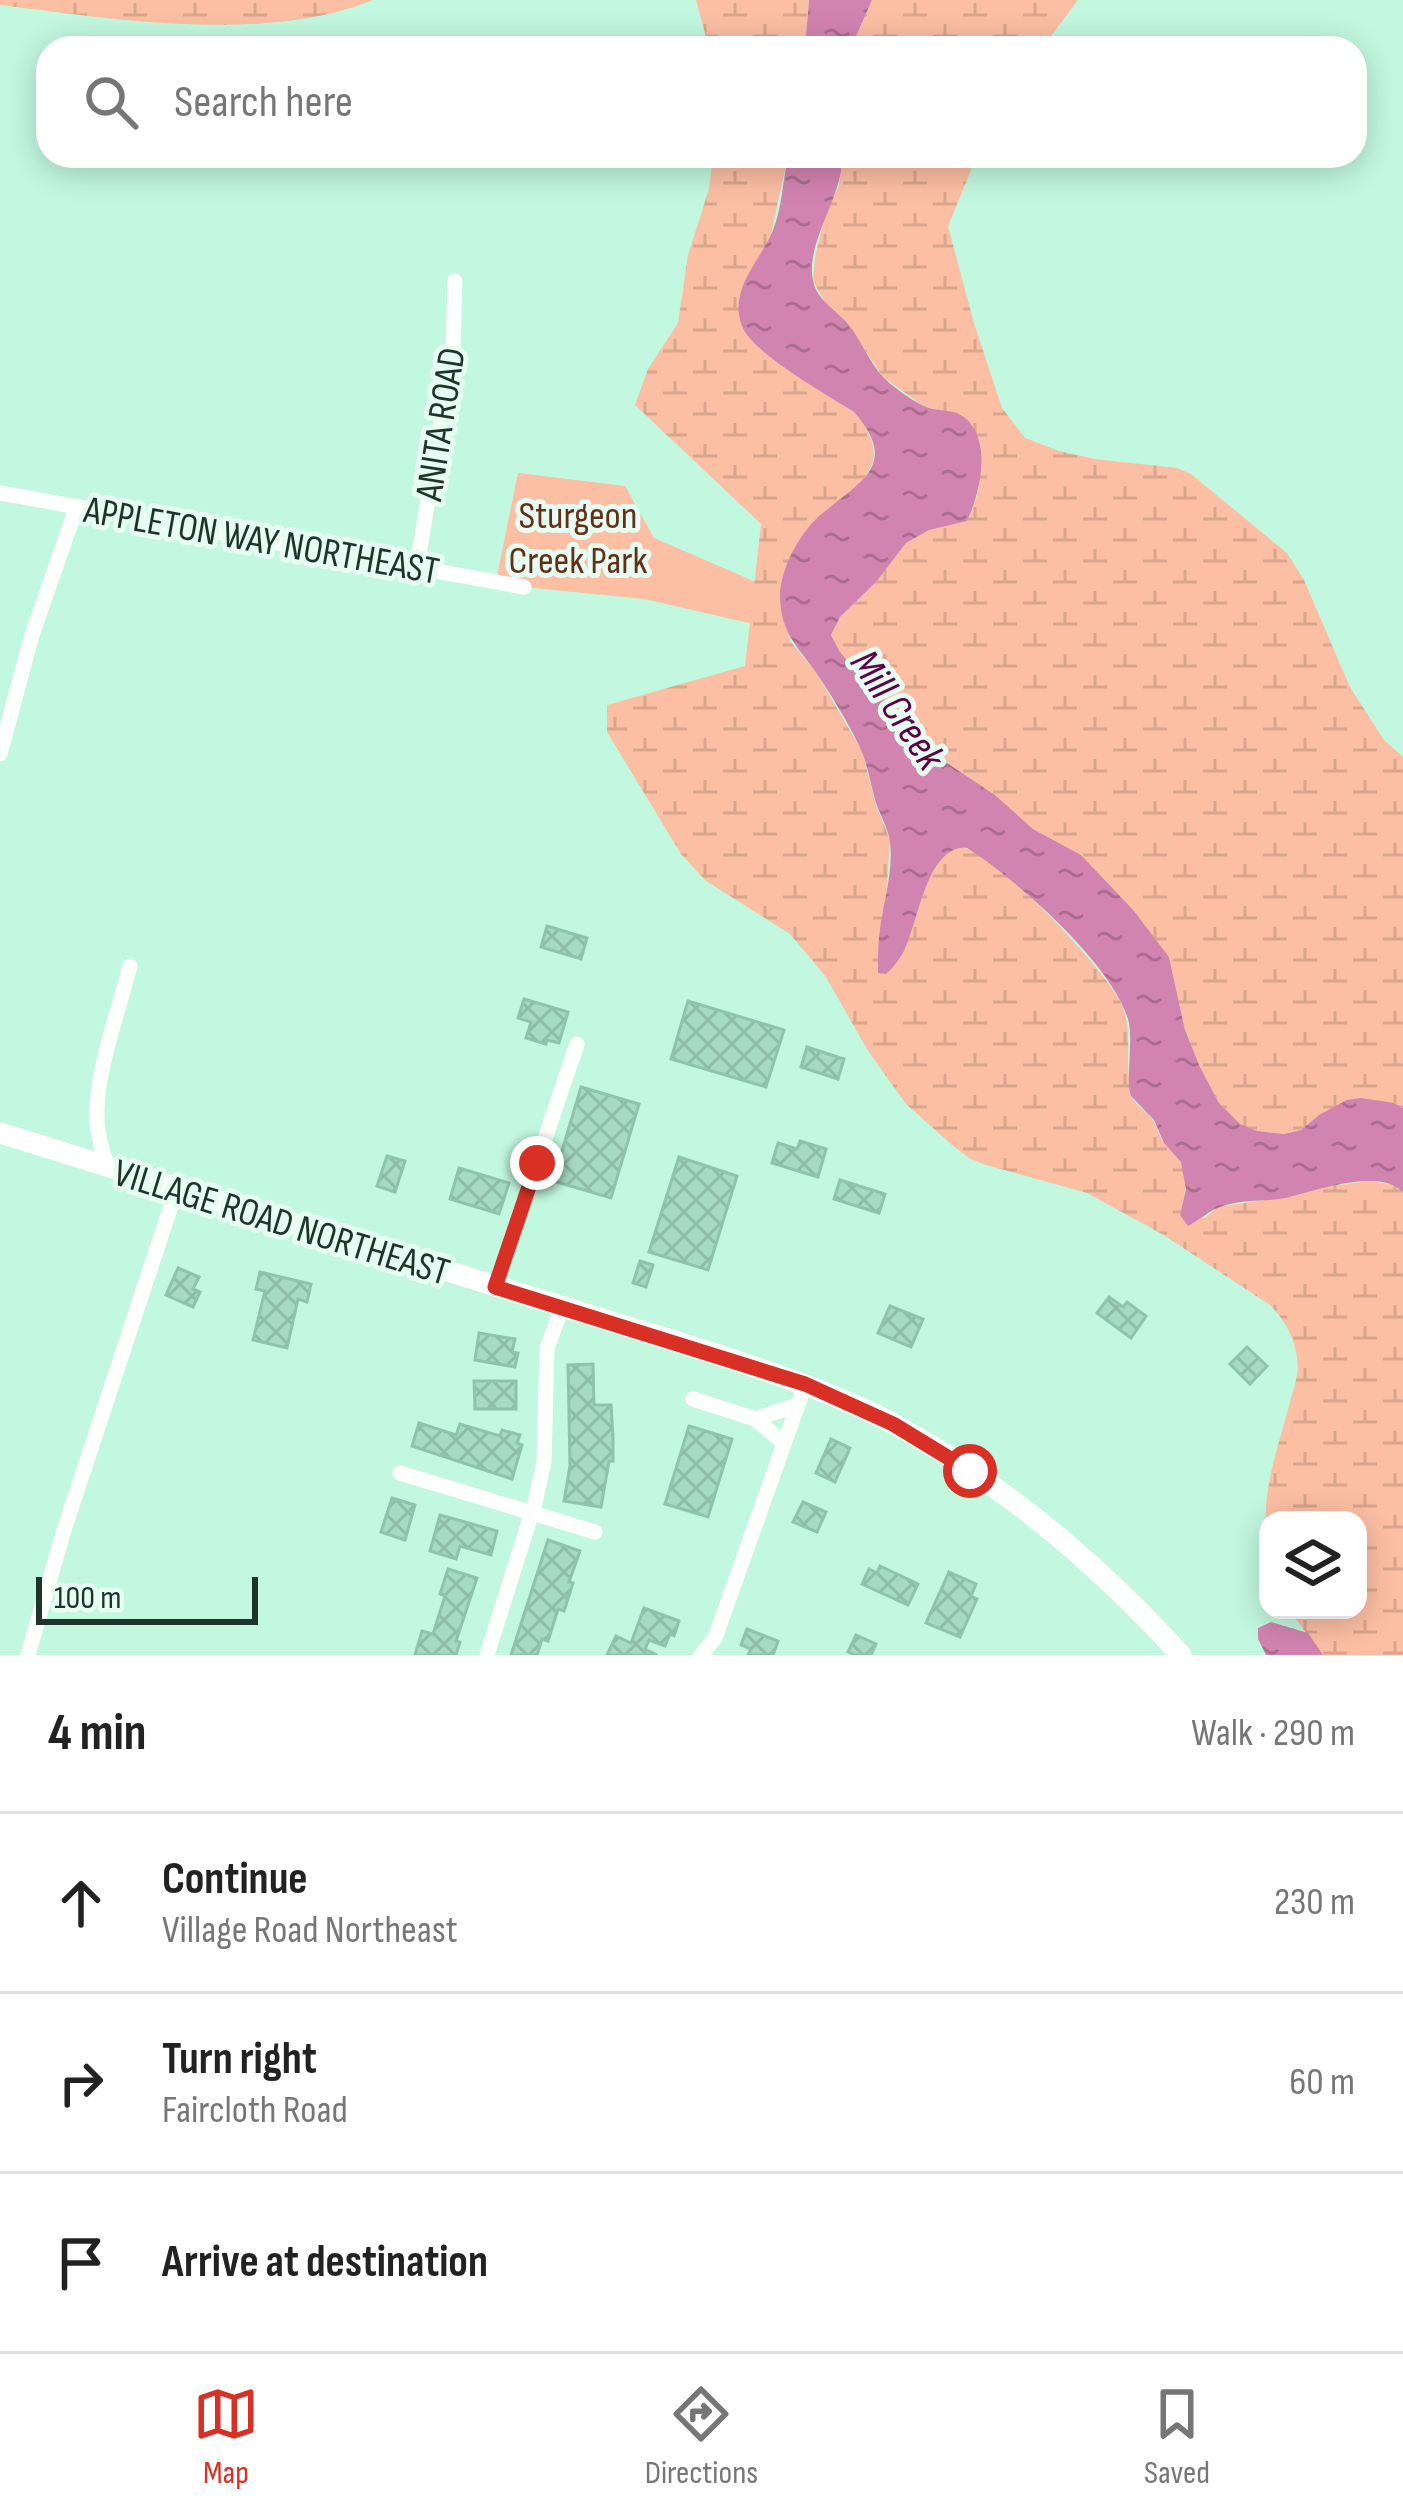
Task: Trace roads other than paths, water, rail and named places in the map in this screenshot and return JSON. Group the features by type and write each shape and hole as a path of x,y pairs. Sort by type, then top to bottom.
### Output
{"main road":[{"name":"VILLAGE ROAD NORTHEAST","path":"0,1133 562,1307 893,1424 1026,1510 1145,1615 1181,1655"}],"street":[{"name":"ANITA ROAD","path":"417,566 453,352 454,281"},
{"name":"APPLETON WAY NORTHEAST","path":"0,494 524,587"},
{"path":"0,754 32,635 77,506"},
{"path":"107,1167 97,1119 99,1092 130,966"},
{"path":"495,1287 577,1044"},
{"path":"28,1655 176,1188"},
{"path":"487,1655 544,1462 547,1348 562,1307"},
{"path":"754,1419 801,1395"},
{"path":"701,1655 715,1638 801,1395"},
{"path":"693,1399 754,1419 784,1443"},
{"path":"400,1472 595,1532"}],"water":[{"path":"809,0 872,0 856,36 806,36"},
{"path":"786,168 841,168 814,250 813,281 818,294 852,329 883,377 923,406 964,417 979,439 981,453 976,497 967,521 929,530 906,543 877,581 840,617 831,635 840,652 941,759 995,795 1033,829 1081,855 1134,911 1169,957 1185,1030 1200,1067 1219,1103 1240,1124 1284,1134 1301,1130 1347,1100 1394,1103 1403,1108 1403,1192 1379,1181 1346,1183 1285,1198 1228,1204 1188,1226 1180,1215 1186,1189 1181,1162 1164,1143 1154,1120 1131,1096 1130,1030 1120,1001 1105,976 1061,926 967,848 953,850 942,859 926,888 904,951 886,974 878,973 879,933 890,870 889,837 861,750 791,638 780,599 787,563 800,540 815,520 862,480 875,458 874,445 854,412 792,373 760,348 742,326 742,288 767,242"},
{"path":"1271,1622 1308,1633 1323,1655 1266,1655 1258,1628"}],"park label":[{"name":"Sturgeon Creek Park","path":"578,536"}],"water label":[{"name":"Mill Creek","path":"899,709"}]}
